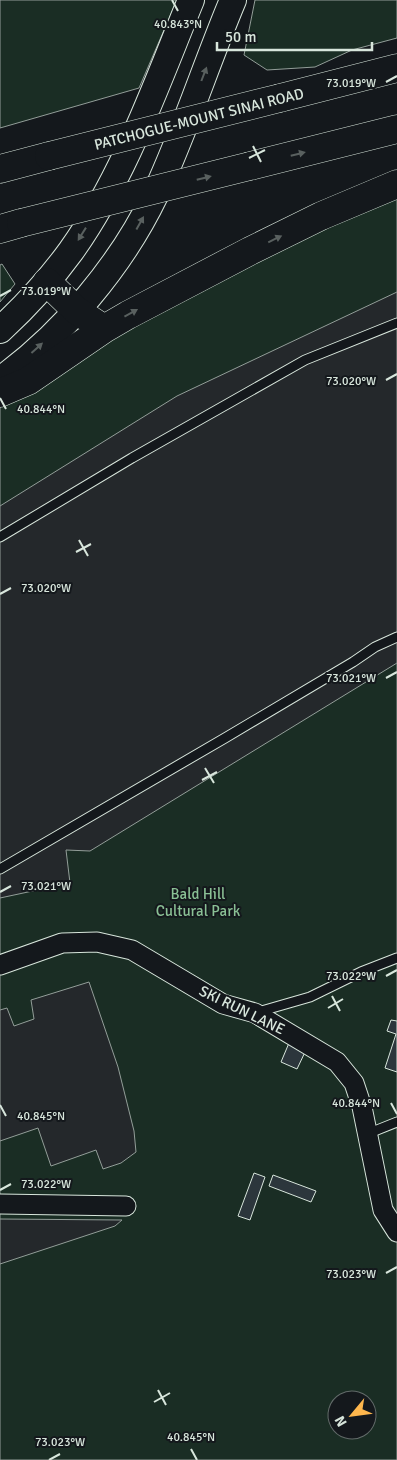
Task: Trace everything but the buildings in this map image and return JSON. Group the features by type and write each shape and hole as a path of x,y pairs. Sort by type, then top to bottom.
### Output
{"highway":[{"name":"PATCHOGUE-MOUNT SINAI ROAD","path":"0,169 397,68"},
{"path":"10,226 397,129"},
{"path":"0,393 28,381 104,328 250,251 321,216 397,184"},
{"path":"46,282 76,310 104,328"}],"street":[{"path":"0,330 20,312 46,282 76,243 94,214 121,164 148,105 191,0"},
{"path":"0,380 51,336 76,310 116,261 136,230 175,150 233,0"},
{"name":"SKI RUN LANE","path":"0,965 62,943 97,942 132,950 223,1004 255,1013 337,1062 354,1083 362,1107 383,1210 397,1232"},
{"path":"0,1204 126,1206"}],"lane":[{"path":"0,538 132,458 305,360 397,323"},
{"path":"0,869 226,738 354,662 375,647 397,637"},
{"path":"255,1013 310,997 361,972 397,958"},
{"path":"367,1134 397,1122"}],"green space":[{"path":"0,0 177,0 139,88 0,128"},
{"path":"255,0 397,0 397,38 352,50 315,67 267,70 244,55"},
{"name":"Bald Hill Cultural Park","path":"397,197 397,1460 0,1460 0,405 230,269"},
{"path":"2,264 15,284 0,302 0,265"}],"shaded area":[{"path":"397,292 397,663 90,851 66,850 70,883 0,898 0,506 177,396"},
{"path":"89,982 118,1067 134,1131 136,1152 121,1163 103,1169 96,1150 51,1166 38,1128 0,1141 0,1010 7,1008 14,1026 34,1019 31,1000"},
{"path":"0,1219 122,1220 115,1226 0,1264"}]}
